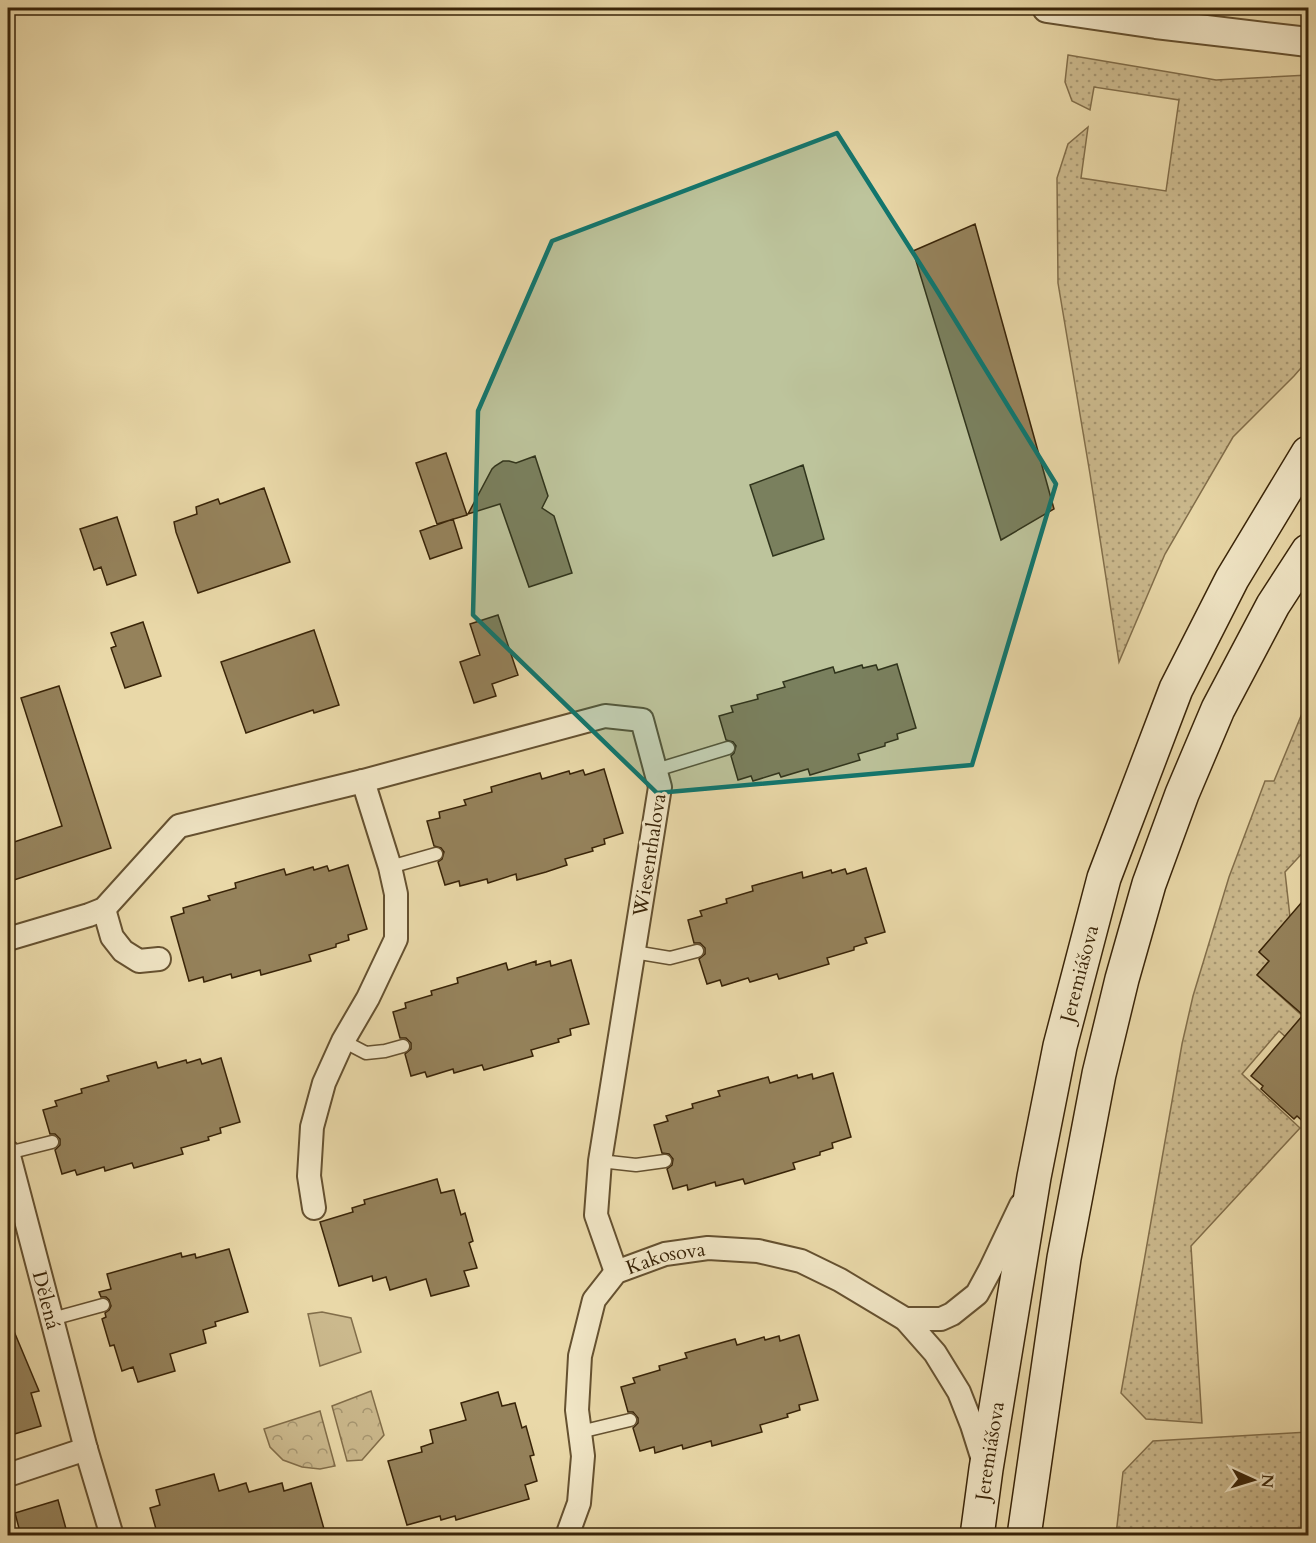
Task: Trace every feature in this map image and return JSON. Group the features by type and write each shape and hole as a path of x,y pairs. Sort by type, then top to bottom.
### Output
{"main road":[{"name":"Jeremiášova","path":"977,1536 1034,1177 1060,1046 1104,878 1176,689 1232,579 1308,453"},
{"path":"1024,1536 1064,1258 1099,1074 1122,979 1149,884 1182,794 1218,709 1273,605 1308,551"}],"street":[{"path":"1047,8 1156,20 1308,42"},
{"name":"Wiesenthalova","path":"8,939 104,909 179,826 363,781 605,716 642,720 660,787 600,1161 596,1215 616,1272"},
{"path":"314,1208 309,1176 312,1127 324,1083 396,939 396,894 390,867 363,781"},
{"path":"104,909 112,937 123,951 139,961 159,959"},
{"name":"Dělená","path":"8,1152 86,1449 112,1536"},
{"path":"905,1319 941,1318 952,1314 977,1294 1034,1177"},
{"name":"Kakosova","path":"567,1536 579,1503 583,1456 577,1410 580,1356 594,1300 616,1272 665,1254 708,1248 759,1251 801,1261 840,1280 905,1319 935,1353 959,1392 986,1469"},
{"path":"8,1475 86,1449"}],"lane":[{"path":"656,770 728,748"},
{"path":"390,867 436,854"},
{"path":"634,952 670,958 696,951"},
{"path":"343,1041 366,1053 403,1046"},
{"path":"8,1152 52,1142"},
{"path":"600,1161 636,1165 665,1161"},
{"path":"52,1319 103,1305"},
{"path":"580,1432 630,1420"}],"highlighted area":[{"path":"837,133 1056,484 972,765 657,793 473,615 478,411 552,241"}],"green space":[{"path":"1068,55 1216,80 1308,75 1308,360 1233,437 1165,554 1119,662 1058,283 1057,178 1068,144 1088,127 1081,178 1166,191 1179,100 1094,87 1090,110 1072,101 1065,82"},
{"path":"1308,699 1308,847 1285,872 1290,917 1259,952 1269,961 1257,975 1308,1021 1308,1052 1297,1047 1279,1031 1242,1074 1300,1128 1191,1246 1202,1423 1146,1419 1121,1393 1182,1044 1193,996 1229,877 1265,781 1274,781"},
{"path":"322,1312 351,1318 361,1352 320,1366 308,1314"},
{"path":"371,1391 384,1435 362,1460 347,1461 332,1406"},
{"path":"320,1411 335,1466 320,1469 302,1467 283,1460 270,1447 264,1429"},
{"path":"1308,1432 1308,1535 1116,1535 1123,1472 1153,1441"}],"building":[{"path":"975,224 1054,509 1001,540 913,251"},
{"path":"446,453 467,515 437,524 416,463"},
{"path":"535,456 548,496 542,508 554,516 572,573 529,587 500,504 468,514 495,466 503,461 516,463"},
{"path":"803,465 824,539 773,556 750,485"},
{"path":"264,488 290,562 198,593 174,522 197,514 196,507 218,499 220,504"},
{"path":"117,517 136,575 107,585 101,567 94,570 80,529"},
{"path":"453,519 462,548 430,559 420,531"},
{"path":"498,615 518,675 492,684 496,696 474,703 460,662 480,655 470,624"},
{"path":"143,622 161,676 125,688 111,648 116,646 111,633"},
{"path":"314,630 339,705 314,713 313,710 246,733 221,662"},
{"path":"897,664 916,728 897,734 898,739 885,743 885,746 858,754 860,760 810,775 808,769 781,777 779,773 753,781 751,776 738,780 731,756 736,746 733,742 726,740 719,716 733,712 731,706 758,699 757,695 785,687 783,682 833,667 835,673 862,665 863,668 876,665 878,670"},
{"path":"59,686 111,848 8,882 8,844 62,826 21,698"},
{"path":"604,769 623,833 604,839 605,844 592,848 593,851 565,859 567,865 546,872 517,880 516,874 488,883 487,879 460,886 459,881 445,885 438,862 442,859 444,852 441,848 434,846 427,821 440,818 439,812 466,805 464,800 492,792 491,787 540,773 542,779 569,771 570,774 583,770 585,775"},
{"path":"348,865 367,929 348,935 349,940 336,944 336,947 309,955 311,961 261,975 260,970 232,978 231,974 204,982 203,977 189,981 171,917 184,913 183,908 210,900 208,896 236,888 235,883 284,869 286,875 313,867 314,870 327,866 329,871"},
{"path":"866,868 885,932 865,938 867,943 854,947 854,950 827,958 829,964 779,979 777,974 750,982 748,978 722,986 720,980 707,984 699,959 705,954 705,948 700,943 694,943 688,920 702,916 700,911 727,903 726,899 753,891 752,886 802,872 803,878 831,870 832,873 845,869 847,874"},
{"path":"1308,895 1308,1126 1297,1116 1294,1119 1261,1089 1263,1086 1251,1076 1303,1015 1257,975 1269,961 1259,952"},
{"path":"571,960 589,1024 570,1029 571,1035 558,1039 559,1042 531,1050 533,1056 484,1070 482,1065 454,1073 453,1069 427,1077 425,1072 411,1076 405,1054 411,1049 411,1043 406,1038 400,1038 393,1012 406,1008 405,1003 432,995 431,991 458,983 457,978 506,963 508,970 536,961 536,965 550,961 551,966"},
{"path":"221,1058 240,1122 220,1128 221,1133 208,1137 209,1140 181,1148 183,1154 134,1168 132,1163 105,1171 104,1167 77,1175 75,1170 62,1174 55,1150 60,1145 60,1139 55,1134 50,1134 43,1110 57,1106 55,1101 82,1093 81,1089 109,1081 107,1076 156,1062 158,1068 186,1060 187,1063 200,1059 202,1064"},
{"path":"833,1073 851,1137 832,1143 833,1148 820,1152 820,1155 793,1163 795,1169 745,1184 743,1179 716,1186 715,1182 688,1190 687,1185 673,1189 667,1169 672,1165 673,1159 669,1154 662,1153 654,1125 668,1121 666,1116 693,1108 692,1104 720,1096 718,1091 768,1077 770,1083 797,1075 798,1078 812,1074 813,1079"},
{"path":"437,1179 441,1193 454,1190 461,1215 465,1213 473,1241 469,1243 477,1268 464,1271 469,1286 431,1296 426,1279 390,1290 386,1277 373,1281 372,1276 339,1286 320,1222 353,1212 352,1208 365,1204 364,1200"},
{"path":"229,1249 248,1312 215,1322 216,1326 203,1330 206,1343 170,1354 175,1371 138,1382 133,1367 122,1371 114,1345 110,1346 102,1319 106,1317 105,1313 111,1306 109,1300 101,1297 99,1292 111,1289 107,1274 181,1253 182,1257 195,1254 196,1258"},
{"path":"8,1317 39,1391 31,1393 41,1426 8,1436"},
{"path":"799,1335 818,1400 799,1405 800,1410 787,1414 788,1417 760,1425 762,1432 712,1446 711,1441 683,1449 682,1445 655,1453 654,1447 640,1451 633,1428 638,1423 638,1418 633,1412 628,1412 621,1387 635,1383 633,1378 660,1370 659,1366 687,1358 685,1353 735,1339 737,1345 764,1337 765,1340 779,1336 780,1341"},
{"path":"498,1392 502,1406 515,1403 522,1428 526,1426 534,1455 530,1456 537,1481 525,1485 529,1499 456,1520 455,1516 441,1520 440,1516 407,1525 388,1461 422,1452 421,1447 433,1443 430,1430 466,1420 461,1403"},
{"path":"214,1474 219,1491 246,1483 249,1492 282,1483 284,1491 311,1483 326,1536 158,1536 150,1508 160,1505 156,1490"},
{"path":"58,1500 68,1536 21,1536 15,1513"}]}
